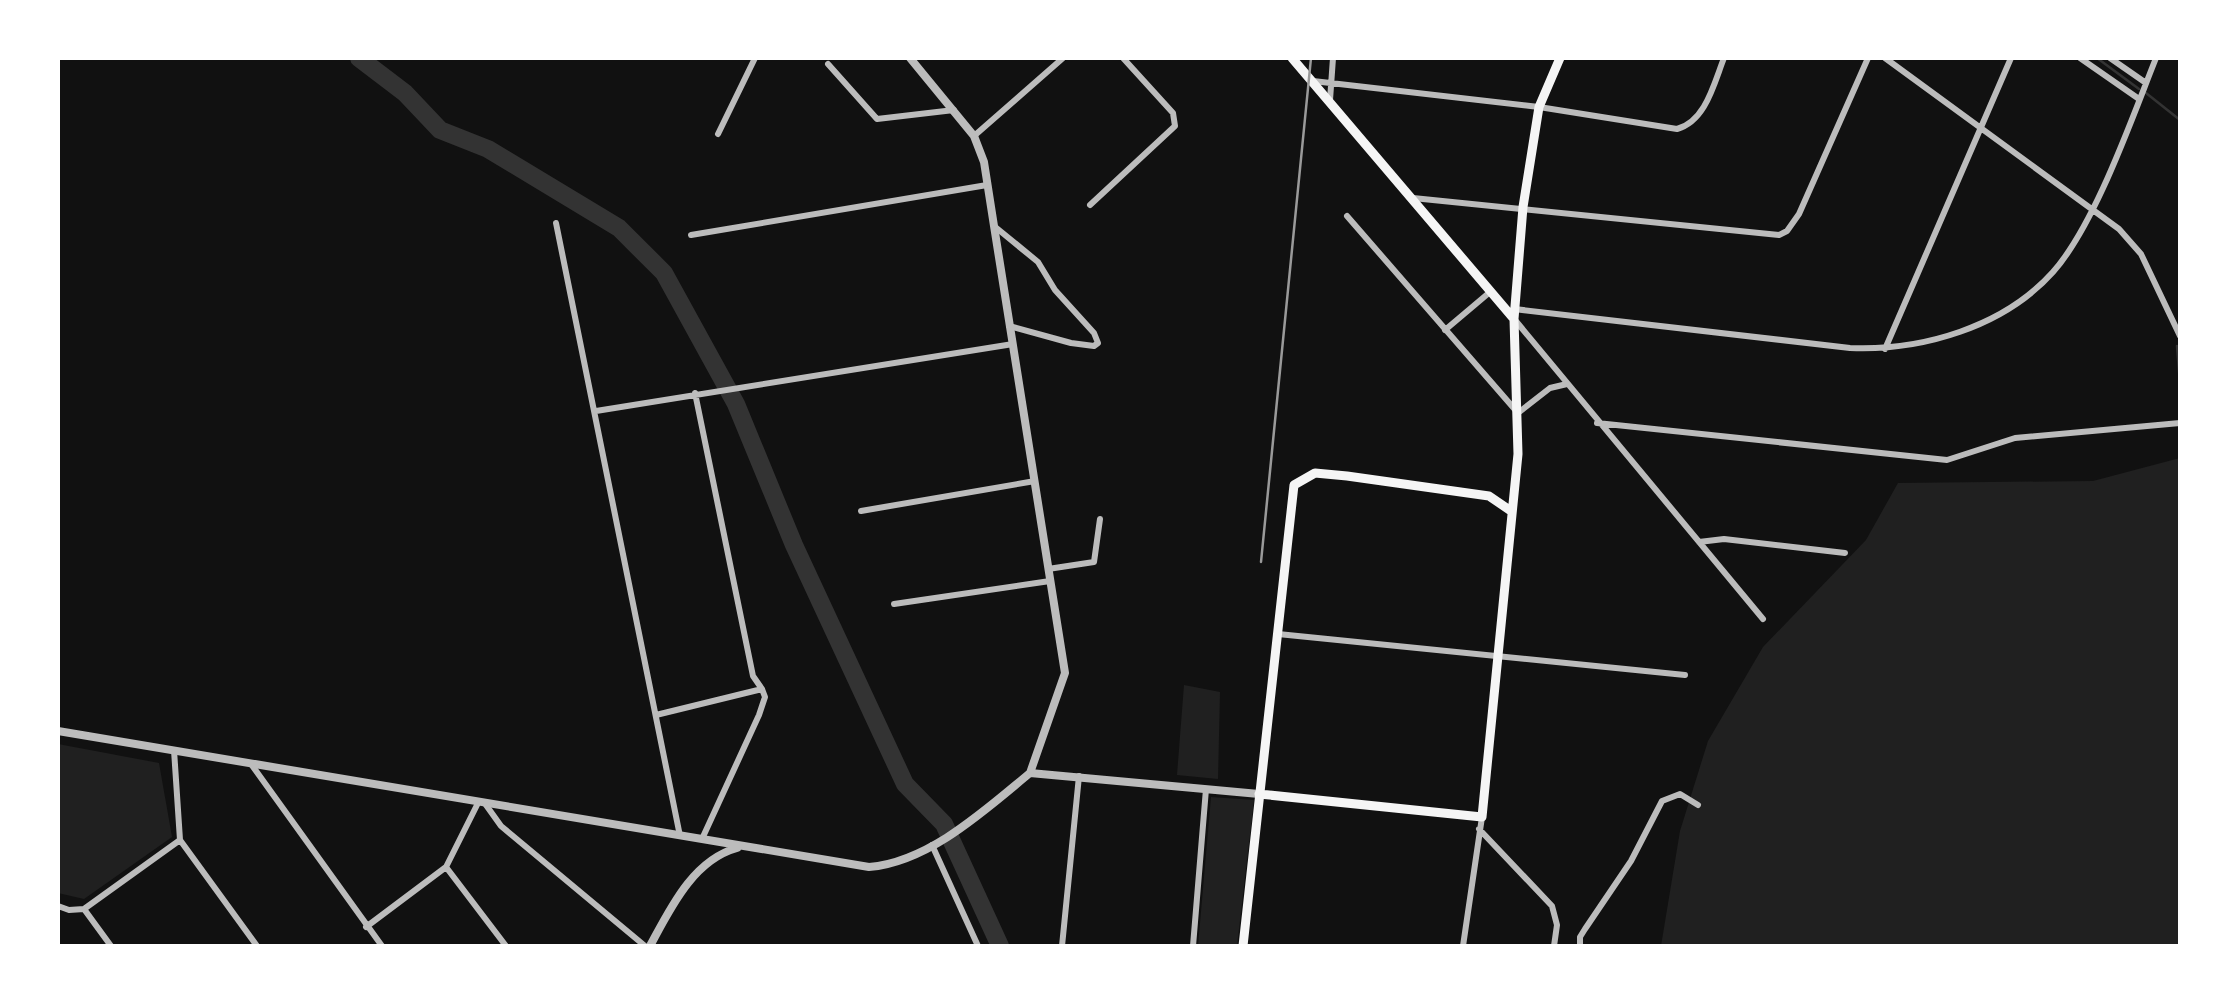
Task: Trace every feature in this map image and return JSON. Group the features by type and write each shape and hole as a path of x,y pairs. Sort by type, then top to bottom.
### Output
{"main road":[{"path":"1259,794 1482,817 1514,488 1518,413 1514,314 1524,207 1540,106 1560,58"},
{"path":"1297,60 1490,292 1514,314"},
{"path":"1243,946 1294,485 1307,475 1326,473 1489,496 1514,488"},
{"path":"1489,496 1511,512"}],"street":[{"path":"718,134 755,58"},
{"path":"58,731 869,867 900,861 932,845 1030,773 1065,673 988,185 974,136 910,58"},
{"path":"974,136 1063,58"},
{"path":"1090,205 1175,126 1173,114 1123,58"},
{"path":"1330,101 1333,58"},
{"path":"1313,81 1540,106 1667,129 1684,128 1700,114 1724,58"},
{"path":"1411,198 1780,235 1799,214 1868,58"},
{"path":"1885,58 2093,207 2132,241 2180,336"},
{"path":"1885,349 2011,58"},
{"path":"2080,58 2139,99"},
{"path":"2110,58 2146,83"},
{"path":"1514,314 1885,349 1936,339 1998,316 2055,270 2093,207 2156,58"},
{"path":"828,64 877,118 956,110"},
{"path":"691,234 988,185"},
{"path":"1347,216 1518,413 1550,388 1567,384"},
{"path":"556,223 680,837"},
{"path":"994,226 1038,262 1055,290 1098,343 1071,343 1009,326"},
{"path":"1445,330 1490,292"},
{"path":"1514,314 1597,422 1763,619"},
{"path":"1526,334 1526,320 1538,314"},
{"path":"596,411 1013,344"},
{"path":"1550,388 1556,370"},
{"path":"695,393 754,676 765,697 702,840"},
{"path":"1597,422 1947,460 2015,438 2180,423"},
{"path":"860,510 1035,481"},
{"path":"1048,569 1094,562 1100,519"},
{"path":"1699,542 1724,539 1845,553"},
{"path":"894,604 1050,581"},
{"path":"1276,634 1685,675"},
{"path":"656,715 762,689"},
{"path":"174,750 180,840 257,946"},
{"path":"250,763 382,946"},
{"path":"1030,773 1259,794"},
{"path":"1062,946 1079,776"},
{"path":"1193,946 1206,789"},
{"path":"1580,946 1584,928 1631,860 1662,800 1680,794 1698,805"},
{"path":"366,926 446,868 482,804"},
{"path":"482,804 501,826 648,946 686,886 722,854 740,848"},
{"path":"1463,946 1482,817"},
{"path":"1479,830 1552,906 1557,925 1554,946"},
{"path":"58,906 84,909 180,840"},
{"path":"718,843 722,854"},
{"path":"932,845 978,946"},
{"path":"446,868 506,946"},
{"path":"84,909 111,946"}],"shaded area":[{"path":"2180,458 2180,946 1661,946 1680,831 1708,741 1763,647 1866,540 1898,483 2093,481"},
{"path":"1184,685 1220,692 1218,779 1177,775"},
{"path":"58,744 159,763 172,837 84,899 58,893"},
{"path":"1211,797 1254,800 1237,946 1198,946"}],"waterway":[{"path":"359,58 405,93 440,130 488,149 619,228 664,273 736,404 794,545 905,784 944,824 1000,946"},
{"path":"2097,58 2139,89"},
{"path":"2146,93 2180,120"},
{"path":"2177,346 2180,384"}],"railway":[{"path":"1261,562 1311,58"}]}
